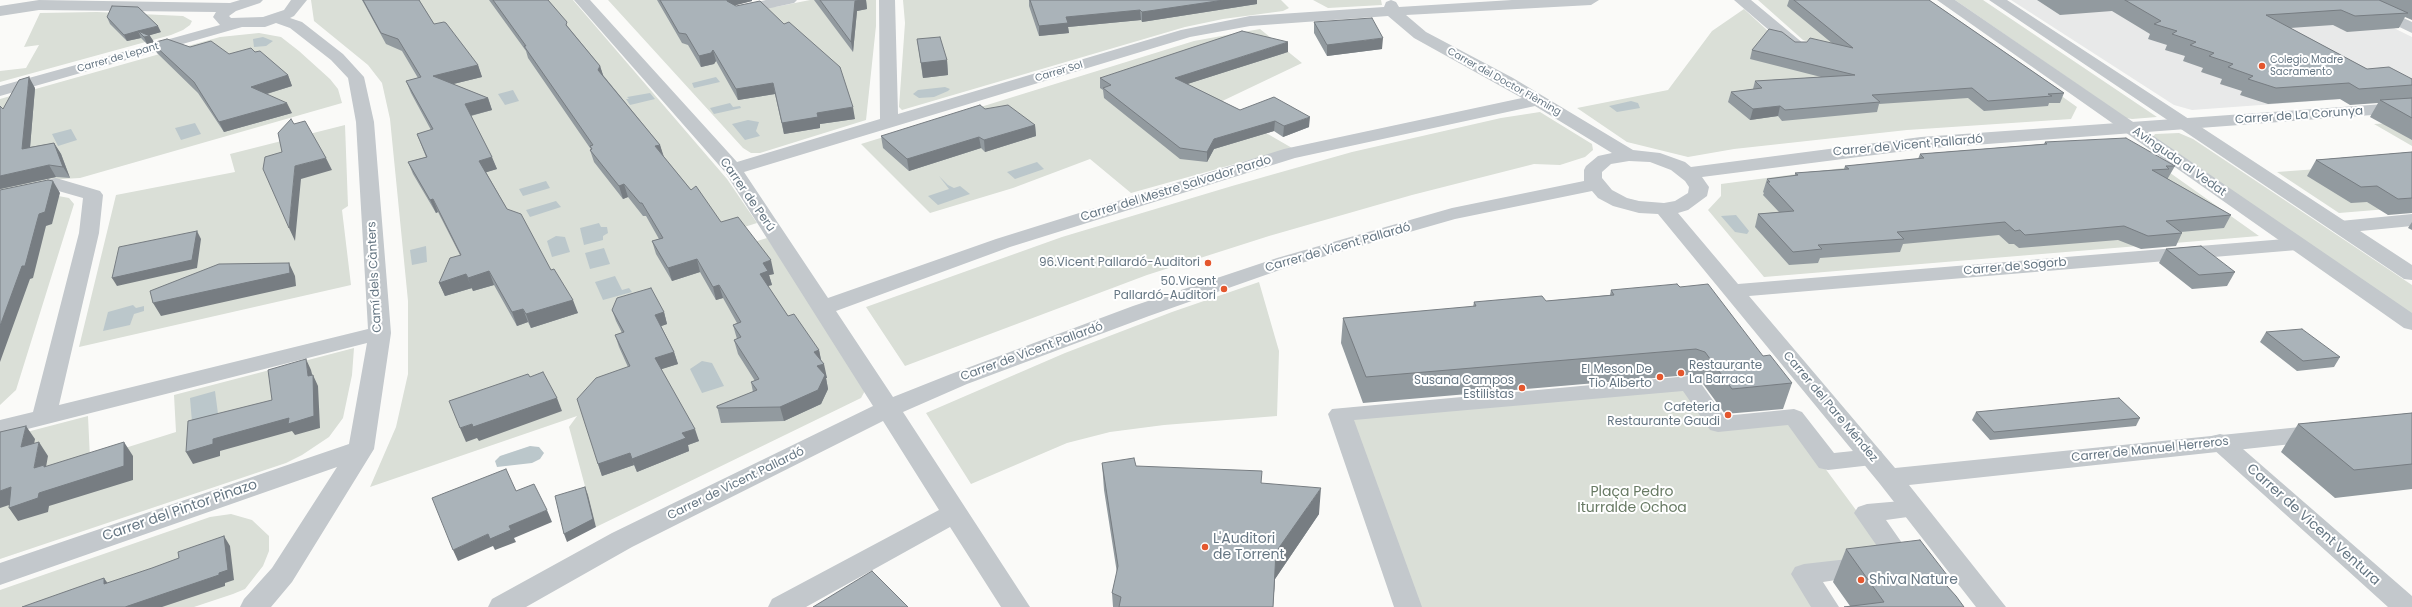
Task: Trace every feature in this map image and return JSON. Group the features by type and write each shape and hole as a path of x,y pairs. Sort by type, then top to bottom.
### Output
{"street":[{"path":"236,25 227,23 222,17 223,13 231,8 255,0"},
{"path":"279,19 289,13 299,0"},
{"name":"Carrer de Perú","path":"582,0 733,169 1016,607"},
{"path":"738,10 789,0"},
{"path":"887,0 889,124"},
{"name":"Carrer Sol","path":"733,169 889,124 1187,33 1250,22 1315,16 1391,6 1591,0"},
{"path":"1742,0 1798,47"},
{"name":"Avinguda al Vedat","path":"1945,0 2412,323"},
{"path":"1997,0 2412,274"},
{"path":"2354,0 2412,28"},
{"path":"1300,4 1315,16"},
{"path":"0,11 39,6 231,8"},
{"name":"Carrer del Doctor Flèming","path":"1391,6 1420,36 1538,100 1629,155"},
{"name":"Carrer de Lepant","path":"0,90 236,25 279,19"},
{"name":"Camí dels Cànters","path":"254,607 282,575 361,449 380,333 366,122 356,77 337,57 296,25 279,19"},
{"name":"Carrer del Mestre Salvador Pardo","path":"822,308 1003,243 1291,153 1538,100"},
{"name":"Carrer de La Corunya","path":"2130,128 2412,107"},
{"name":"Carrer de Vicent Pallardó","path":"1688,173 1816,155 1921,143 2130,128"},
{"path":"1629,155 1662,160 1678,166 1688,173 1694,177 1699,187 1697,196 1681,206 1664,209 1639,207 1620,202 1605,194 1595,185 1592,179 1593,170 1605,160 1629,155"},
{"path":"0,196 56,184 93,195 89,233 44,416"},
{"name":"Carrer de Vicent Pallardó","path":"502,607 622,540 887,408 959,379 1127,317 1284,262 1452,214 1595,185"},
{"name":"Carrer del Pare Méndez","path":"1664,209 1872,457 1992,607"},
{"path":"2340,227 2412,220"},
{"name":"Carrer de Sogorb","path":"1733,291 2297,244"},
{"path":"0,428 380,333"},
{"path":"1408,607 1340,414 1689,383 1718,424 1794,417 1828,462 1872,457"},
{"name":"Carrer de Manuel Herreros","path":"1889,478 2220,442 2343,431"},
{"name":"Carrer de Vicent Ventura","path":"2220,442 2406,607"},
{"name":"Carrer del Pintor Pinazo","path":"0,574 361,449"},
{"path":"1825,607 1804,574 1903,563 1868,513 1913,509"},
{"path":"782,607 955,513"},
{"name":"Camí dels Cànters","path":"270,607 282,575"}],"shaded area":[{"name":"Colegio Madre Sacramento","path":"2011,0 2337,0 2412,37 2412,94 2192,110 2174,105"},
{"path":"263,37 273,41 266,46 254,47 253,39"},
{"path":"716,77 720,82 694,88 692,83"},
{"path":"945,87 950,89 934,97 919,98 913,94 918,90"},
{"path":"513,90 519,101 505,105 498,94"},
{"path":"650,93 655,99 630,105 626,99 629,99 627,97"},
{"path":"1631,101 1638,103 1640,108 1617,112 1609,106"},
{"path":"730,103 733,107 740,106 741,108 714,114 710,108"},
{"path":"748,120 759,122 756,131 760,136 745,140 732,124"},
{"path":"195,123 201,134 181,140 175,128"},
{"path":"71,129 77,140 58,146 52,134"},
{"path":"1037,162 1044,169 1015,179 1007,172"},
{"path":"939,176 948,185 954,188 960,186 970,194 938,205 928,196 949,189"},
{"path":"546,181 550,188 523,196 519,189"},
{"path":"556,201 561,207 530,217 526,210"},
{"path":"1736,215 1749,231 1747,234 1735,232 1721,216"},
{"path":"599,223 601,227 607,227 608,233 603,236 603,240 584,245 580,228"},
{"path":"556,236 565,237 570,252 552,257 547,241"},
{"path":"426,246 427,262 412,265 410,250"},
{"path":"604,248 610,264 590,269 585,253"},
{"path":"615,276 622,290 629,288 632,292 603,300 595,282"},
{"path":"133,305 136,308 144,306 144,311 134,314 130,325 103,331 108,312"},
{"path":"702,361 712,363 724,386 702,393 690,369"},
{"path":"215,391 218,414 192,422 190,398"},
{"path":"530,446 539,447 544,453 540,459 532,463 497,467 495,461 500,456"}],"green space":[{"path":"311,0 573,0 727,179 757,223 735,230 744,245 767,238 867,387 861,398 596,527 569,427 577,416 370,487 396,427 408,374 408,301 390,119 382,83 368,65 314,21"},
{"path":"608,0 750,0 708,8 775,7 810,0 876,0 876,26 866,120 760,153 751,153 743,148"},
{"path":"903,0 1281,0 1289,8 1283,11 1223,19 1185,27 902,110 899,107 905,23"},
{"path":"1313,0 1381,0 1382,5 1328,8"},
{"path":"1758,0 1926,0 2077,107 2071,119 1907,130 1734,149 1688,157 1627,142 1577,108 1668,90 1712,31 1744,9 1780,42 1812,43 1803,40"},
{"path":"1955,0 1983,0 2157,117 2126,118"},
{"path":"97,12 183,16 192,21 190,25 183,30 171,35 0,82 0,71 26,68 39,45 24,47 40,13"},
{"path":"1260,29 1302,63 1216,104 1292,148 1131,193 1090,159 1013,188 930,213 861,144 1194,41"},
{"path":"259,33 281,37 299,51 330,79 338,89 342,103 80,178 46,180 0,190 0,99 220,37"},
{"path":"1540,112 1592,144 1593,150 1585,157 1560,165 1534,164 1412,195 1269,236 1147,275 905,366 866,307 1062,237 1232,186 1352,152 1501,118"},
{"path":"2412,122 2412,146 2374,124"},
{"path":"345,125 348,206 342,210 351,285 79,347 116,195 235,172 230,154"},
{"path":"2179,133 2193,139 2412,285 2412,315 2153,137 2155,134"},
{"path":"2128,143 2259,236 1764,277 1708,210 1721,196 1721,184 1896,161"},
{"path":"2412,162 2412,207 2339,213 2277,172"},
{"path":"53,195 69,198 74,204 16,390 0,405 0,204"},
{"path":"1259,282 1279,351 1277,416 1164,425 1110,432 1067,443 971,484 926,413 1065,353 1172,312"},
{"path":"354,348 352,375 343,418 329,437 302,455 286,463 0,559 0,439 88,416 90,459 176,432 174,395"},
{"name":"Plaça Pedro Iturralde Ochoa","path":"1685,388 1712,427 1790,421 1893,560 1797,570 1818,607 1411,607 1344,418"},
{"path":"231,514 252,520 269,536 269,551 263,566 245,589 233,594 194,607 0,607 0,590 210,517"}],"building":[{"path":"363,0 419,0 434,24 446,23 478,65 433,76 488,98 465,104 492,157 479,161 507,209 521,214 551,270 554,269 573,300 526,314 523,309 512,312 489,271 468,278 466,274 439,283 450,258 461,255 433,199 430,200 408,162 427,157 417,134 433,129 406,81 421,77 398,39 381,33"},
{"path":"493,0 548,0 567,22 566,25 600,66 598,70 660,145 655,146 691,190 696,186 721,222 738,217 771,260 763,263 768,271 760,274 788,316 794,314 819,350 814,352 824,364 817,366 825,375 818,390 780,407 717,408 717,406 757,390 751,382 759,379 734,340 741,337 733,325 741,322 719,285 713,287 697,259 668,268 652,241 663,238 642,203 640,203 624,184 619,186 590,150 592,149 590,146 593,145"},
{"path":"660,0 727,0 736,6 760,1 784,24 789,22 840,67 853,107 817,113 818,117 782,123 773,83 736,89 713,50 711,53 699,56 686,34 679,33"},
{"path":"820,0 862,0 855,1 851,42"},
{"path":"1030,0 1224,0 1142,12 1140,10 1066,17 1068,23 1039,26"},
{"path":"1794,0 1929,0 2064,93 2048,94 2052,96 1988,101 1972,88 1872,95 1880,102 1785,110 1780,106 1753,109 1731,92 1762,88 1755,81 1855,75 1752,50 1769,29 1782,32 1795,42 1807,42 1810,38 1853,48"},
{"path":"2125,0 2379,0 2408,13 2355,16 2341,10 2266,15 2367,69 2389,67 2412,79 2412,85 2359,89 2349,83 2276,88 2248,79 2253,76 2228,67 2233,64 2209,56 2214,53 2190,45 2196,42 2172,34 2177,31 2154,24 2161,21"},
{"path":"112,6 138,7 158,26 124,35 107,17"},
{"path":"1372,18 1383,38 1327,45 1314,22"},
{"path":"138,31 150,36 144,37"},
{"path":"1242,31 1288,42 1175,78 1240,110 1274,97 1310,117 1284,126 1275,121 1214,139 1207,152 1180,148 1103,88 1111,85 1100,78"},
{"path":"940,37 947,60 921,63 917,39"},
{"path":"167,39 190,47 211,41 229,54 251,48 255,52 260,51 288,75 251,87 287,103 219,122 194,82 152,43"},
{"path":"29,77 22,149 54,143 63,167 49,165 0,176 0,106 3,109 19,80"},
{"path":"2412,98 2412,118 2380,100"},
{"path":"980,105 985,109 1008,105 1035,125 984,140 979,137 907,159 881,136"},
{"path":"291,119 294,124 305,121 326,158 295,166 289,228 263,169 265,157 282,152 278,133"},
{"path":"2126,138 2175,166 2166,166 2169,169 2152,170 2231,215 2166,221 2182,233 2148,236 2124,226 2025,235 2020,230 2015,231 2005,222 1897,232 1904,239 1818,245 1822,249 1793,252 1758,214 1794,211 1767,182 1770,182 1767,179 1798,175 1795,173 1849,169 1845,166 1924,158 1920,154 2047,144 2045,142"},
{"path":"2412,152 2412,198 2398,199 2377,186 2361,187 2316,160"},
{"path":"48,180 53,181 45,212 39,214 25,266 22,266 0,326 0,190"},
{"path":"197,231 192,260 112,278 119,247"},
{"path":"2201,246 2235,272 2199,275 2166,249"},
{"path":"289,263 290,273 153,303 150,291 219,264"},
{"path":"1677,284 1680,287 1708,284 1763,356 1770,355 1792,383 1732,389 1705,352 1696,349 1366,377 1343,318 1476,306 1474,302 1542,296 1546,301 1614,295 1611,290"},
{"path":"651,288 664,312 655,315 674,352 655,358 695,429 682,433 686,438 632,459 630,453 598,464 577,399 596,378 630,366 615,335 624,332 612,310 617,298"},
{"path":"2302,329 2340,357 2303,361 2266,332"},
{"path":"306,359 308,376 313,375 314,416 288,424 289,418 213,439 213,444 186,452 188,421 272,400 268,370"},
{"path":"543,372 557,398 473,427 472,424 460,428 449,401 528,374 530,377"},
{"path":"2119,398 2140,418 1994,432 1976,412"},
{"path":"2412,413 2412,464 2354,470 2298,424"},
{"path":"26,426 21,447 39,442 34,468 44,465 44,467 124,442 124,466 39,493 38,498 9,508 11,487 0,491 0,432"},
{"name":"L'Auditori de Torrent","path":"1134,458 1136,466 1262,471 1261,483 1321,488 1276,552 1273,607 1119,607 1121,597 1112,593 1118,566 1102,463"},
{"path":"506,469 516,491 534,484 547,510 509,526 511,530 490,539 488,534 453,550 432,498"},
{"path":"585,487 593,519 564,534 555,496"},
{"path":"224,536 228,570 219,573 219,575 125,607 22,607 104,578 104,584 152,568 179,558 178,552"},
{"path":"1920,540 1947,575 1938,576 1964,607 1844,607 1884,602 1846,549"},
{"path":"872,571 908,607 813,607"}],"place":[{"name":"Colegio Madre Sacramento","path":"2262,66"},
{"name":"96.Vicent Pallardó-Auditori","path":"1208,263"},
{"name":"50.Vicent Pallardó-Auditori","path":"1224,289"},
{"name":"Restaurante La Barraca","path":"1681,373"},
{"name":"El Meson De Tio Alberto","path":"1660,377"},
{"name":"Susana Campos Estilistas","path":"1522,388"},
{"name":"Cafeteria Restaurante Gaudi","path":"1728,415"},
{"name":"L'Auditori de Torrent","path":"1205,547"},
{"name":"Shiva Nature","path":"1861,580"}]}
